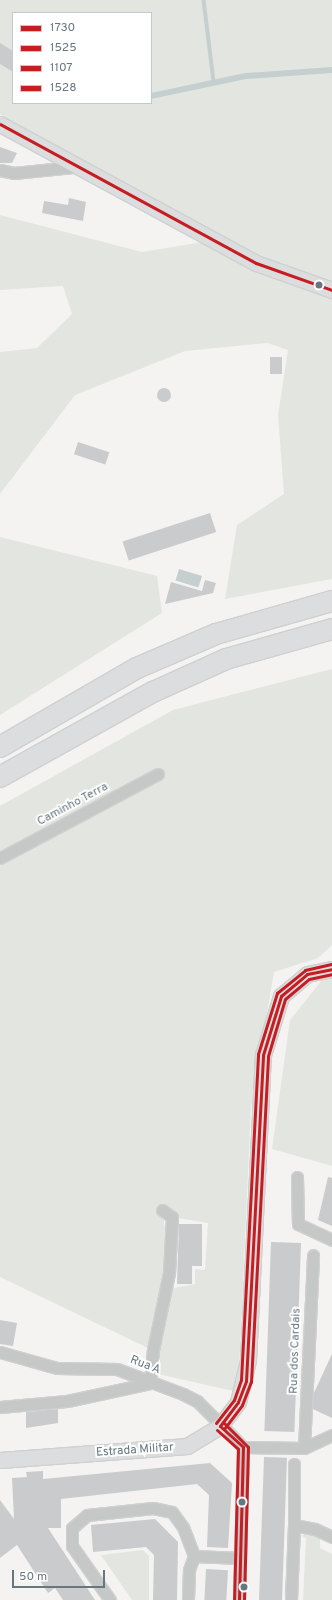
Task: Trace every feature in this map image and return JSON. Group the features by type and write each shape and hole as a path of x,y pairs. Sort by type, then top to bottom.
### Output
{"highway":[{"path":"0,747 137,668 216,634 332,601"},
{"path":"0,777 153,692 226,659 332,629"}],"street":[{"path":"0,124 74,167 256,263 332,290"},
{"path":"0,170 14,173 74,167"},
{"name":"Caminho Terra","path":"0,858 158,774"},
{"name":"Estrada Militar","path":"0,1460 171,1450 197,1442 220,1426 238,1402 246,1381 263,1055 281,996 307,974 332,969"},
{"path":"297,1177 298,1224 332,1240"},
{"path":"0,1407 68,1401 150,1383 153,1350 169,1273 172,1216 162,1210"},
{"name":"Rua dos Cardais","path":"304,1448 313,1255"},
{"name":"Rua A","path":"0,1352 57,1368 117,1369 197,1401 220,1426 244,1447"},
{"path":"239,1600 244,1447 304,1448 332,1435"},
{"path":"291,1600 294,1525 294,1464"},
{"path":"110,1600 70,1542 72,1528 82,1517 166,1510 181,1521 194,1556 189,1570 188,1600"},
{"path":"294,1525 314,1529 332,1537"},
{"path":"194,1556 240,1558"}],"shaded area":[{"path":"0,0 332,0 332,579 225,599 237,525 284,494 278,415 288,350 267,343 185,351 75,395 0,494 0,352 37,348 72,314 63,286 0,290 0,215 142,252 228,238 79,163 0,114"},
{"path":"332,67 332,73 246,79 152,99 152,93 245,73"},
{"path":"0,537 157,576 162,613 0,715"},
{"path":"179,569 202,576 198,587 175,580"},
{"path":"332,669 332,945 318,958 274,972 251,1107 238,1392 149,1372 152,1350 0,1277 0,806 173,710","holes":["162,1210 172,1217 208,1223 205,1270 195,1269 195,1284 164,1290 170,1261"]},
{"path":"332,979 332,1166 272,1149 290,1020 322,980"},
{"path":"307,1532 320,1537 320,1548 332,1554 332,1600 303,1600 306,1538 302,1536"},
{"path":"143,1550 149,1556 149,1600 132,1600 101,1555"}],"building":[{"path":"0,43 12,50 12,71 0,64"},
{"path":"0,147 17,153 12,163 0,163"},
{"path":"69,198 86,202 83,221 42,213 44,201 68,205"},
{"path":"270,357 282,357 282,374 270,374"},
{"path":"164,388 169,390 171,395 169,400 164,402 159,400 157,395 159,390"},
{"path":"78,442 109,452 105,465 74,454"},
{"path":"210,513 216,532 129,560 123,541"},
{"path":"205,580 216,583 213,593 165,604 171,582 202,591"},
{"path":"328,1177 332,1178 332,1226 318,1220"},
{"path":"179,1224 202,1224 202,1266 192,1266 192,1284 177,1284"},
{"path":"271,1242 301,1243 294,1432 264,1431"},
{"path":"0,1320 17,1323 13,1346 0,1344"},
{"path":"332,1354 332,1418 313,1409 313,1395"},
{"path":"58,1409 58,1423 26,1428 26,1412"},
{"path":"264,1457 287,1458 282,1600 259,1600"},
{"path":"210,1463 232,1483 228,1548 207,1547 209,1495 197,1484 61,1499 61,1528 48,1528 95,1600 63,1600 55,1588 48,1593 17,1545 0,1558 0,1500 14,1519 12,1478 27,1477 26,1472 43,1471 43,1479"},
{"path":"155,1519 178,1542 177,1600 153,1600 154,1555 146,1547 93,1552 91,1525"},
{"path":"206,1569 228,1570 226,1600 204,1600"}],"waterway":[{"path":"204,0 214,82"}],"transit line":[{"name":"1525","path":"0,124 256,263 332,290"},
{"name":"1528","path":"216,1423 234,1400 241,1380 258,1054 277,993 305,970 331,964"},
{"name":"1730","path":"220,1426 238,1402 246,1381 263,1055 281,996 307,974 332,969"},
{"name":"1107","path":"224,1429 242,1405 251,1382 268,1056 285,999 309,979 332,974"},
{"name":"1528","path":"223,1422 248,1447 244,1600"},
{"name":"1730","path":"220,1426 243,1447 239,1600"},
{"name":"1107","path":"217,1430 238,1449 234,1600"}]}
